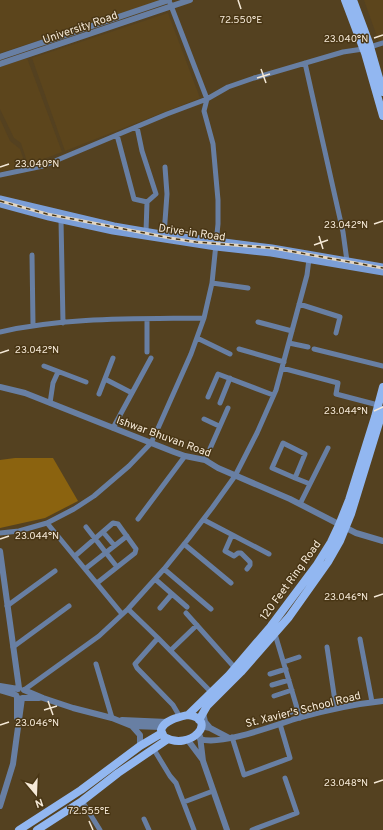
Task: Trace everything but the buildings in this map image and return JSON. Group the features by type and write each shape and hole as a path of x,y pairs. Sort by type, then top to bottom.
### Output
{"main road":[{"path":"345,0 367,48 383,92"},
{"path":"353,0 367,48 383,116"},
{"name":"Drive-in Road","path":"0,199 114,226 383,272"},
{"name":"Drive-in Road","path":"0,204 61,220 113,231 216,244 272,248 383,267"},
{"name":"120 Feet Ring Road","path":"201,726 207,706 241,672 275,634 328,562 342,526 349,500 381,408 383,387"},
{"name":"120 Feet Ring Road","path":"184,716 235,668 271,626 316,566 342,526"},
{"path":"18,830 81,790 140,746 184,716 196,717 201,726 196,736 187,739 164,730"},
{"path":"37,830 82,801 153,748 164,730"}],"street":[{"path":"0,533 19,531 47,523 74,509 94,496 129,466 151,443 179,383 204,318 212,283 216,244 218,200 213,144 204,111 207,99 169,0"},
{"name":"University Road","path":"0,57 169,0"},
{"name":"University Road","path":"0,64 190,0"},
{"path":"0,175 43,166 207,99 228,87 254,78 343,52 367,48 383,43"},
{"path":"305,63 343,232 347,261"},
{"path":"137,127 142,151 156,194 146,202"},
{"path":"117,135 134,199 146,202"},
{"path":"164,235 168,194 165,167"},
{"path":"146,202 146,232"},
{"path":"61,220 63,323"},
{"path":"32,255 33,326"},
{"path":"0,806 13,764 19,693 98,636 128,609 164,569 204,520 235,476 257,433 273,395 284,362 307,275 309,259"},
{"path":"212,283 248,288"},
{"path":"299,304 340,317 336,333"},
{"path":"0,332 33,326 63,323 204,318"},
{"path":"147,319 147,352"},
{"path":"258,322 292,330"},
{"path":"197,338 230,354"},
{"path":"289,342 308,347"},
{"path":"314,349 383,366"},
{"path":"239,350 284,362"},
{"path":"99,394 113,358"},
{"path":"113,428 151,358"},
{"path":"44,366 86,382"},
{"path":"282,368 338,383 336,394 381,408"},
{"path":"50,403 53,383 58,372"},
{"path":"208,397 218,374 273,395"},
{"path":"220,403 230,378"},
{"path":"105,379 132,393"},
{"name":"Ishwar Bhuvan Road","path":"0,387 25,393 151,443 186,456 205,460 235,476 300,504 356,534 383,541"},
{"path":"205,460 228,408"},
{"path":"204,419 219,426"},
{"path":"295,478 305,454 283,443 272,468 295,478 310,484"},
{"path":"300,504 328,448"},
{"path":"138,519 186,456"},
{"path":"204,520 269,554"},
{"path":"47,523 122,614"},
{"path":"75,556 113,523 118,524 136,549 135,553 97,583"},
{"path":"86,527 117,567"},
{"path":"104,532 114,545"},
{"path":"232,535 225,551 234,556 241,553 250,562 247,569"},
{"path":"85,569 127,536"},
{"path":"184,544 232,583"},
{"path":"0,551 1,570 19,693 17,719 10,763 0,795"},
{"path":"164,569 211,609"},
{"path":"7,606 55,571"},
{"path":"155,579 188,607"},
{"path":"160,608 172,594"},
{"path":"13,647 69,606"},
{"path":"128,609 171,650 211,692"},
{"path":"186,613 235,668"},
{"path":"171,650 197,625"},
{"path":"275,634 300,718"},
{"path":"158,638 135,664 137,668 184,716"},
{"path":"360,639 372,702"},
{"path":"327,647 336,708"},
{"path":"284,662 299,657"},
{"path":"96,664 114,719"},
{"path":"270,674 286,669"},
{"path":"272,685 289,680"},
{"path":"0,686 19,693"},
{"path":"0,690 42,698 114,719 164,730"},
{"path":"274,696 292,690"},
{"name":"St. Xavier's School Road","path":"201,726 206,741 231,738 336,708 383,701"},
{"path":"288,713 298,710"},
{"path":"114,719 132,726 164,730"},
{"path":"201,726 205,722 210,728"},
{"path":"201,726 210,728 231,738 244,775 290,758 280,724"},
{"path":"132,726 140,736 140,746"},
{"path":"201,726 203,761 227,830"},
{"path":"187,739 203,761"},
{"path":"153,748 170,776 176,782 194,830"},
{"path":"252,830 297,814 285,778"},
{"path":"184,802 213,791"},
{"path":"82,801 100,830"},
{"path":"144,819 148,830"}],"shaded area":[{"path":"0,0 162,0 0,53"},
{"path":"364,0 383,0 383,40 379,42"},
{"path":"168,13 200,98 65,151 32,58"},
{"path":"27,58 62,152 28,165 21,143 14,138 0,109 0,67"},
{"path":"0,119 10,141 20,149 26,166 0,172"},
{"path":"15,458 53,458 78,501 45,518 0,528 0,460"}],"railway":[{"path":"0,201 47,214 170,238 196,242 273,248 383,268"}]}
